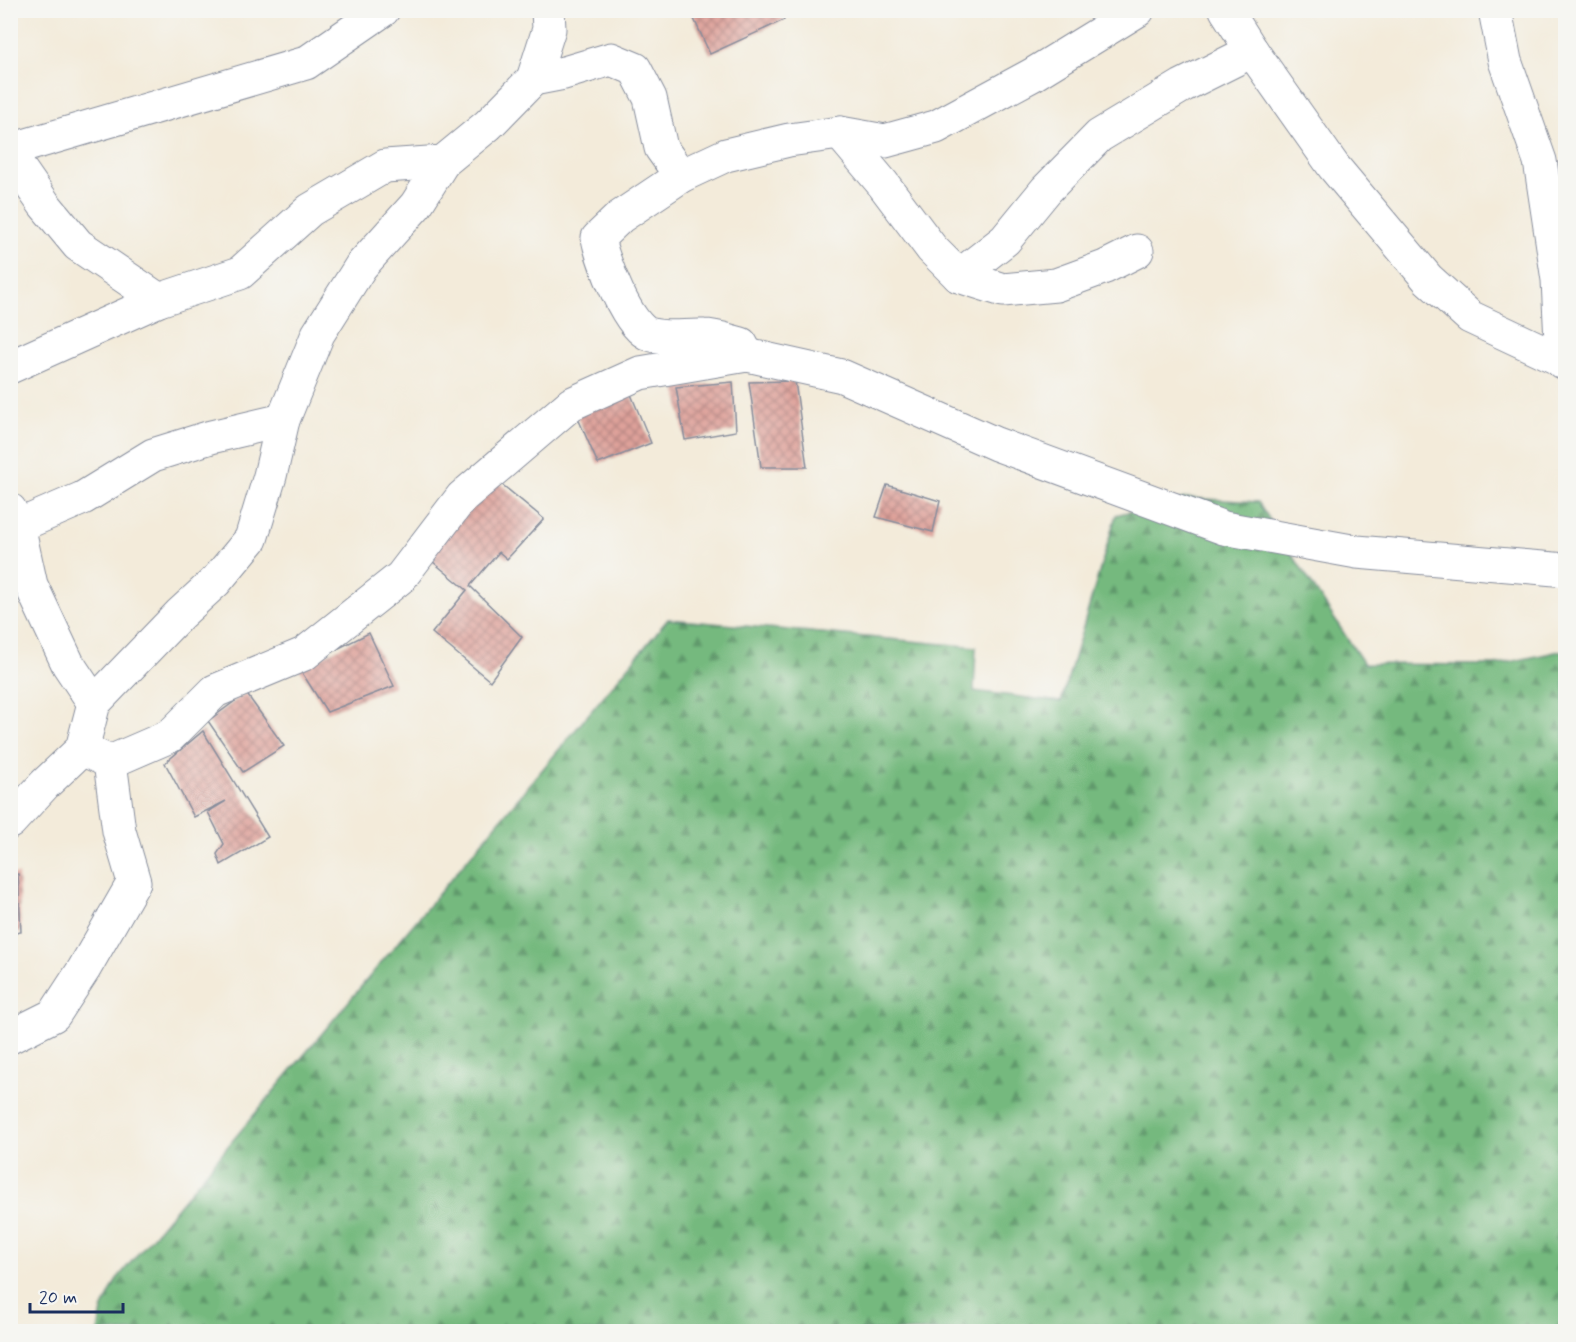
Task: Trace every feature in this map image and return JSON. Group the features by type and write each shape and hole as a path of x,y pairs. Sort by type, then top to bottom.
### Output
{"street":[{"path":"10,150 306,63 382,10"},
{"path":"94,703 180,614 216,581 251,539 270,476 283,420 318,334 361,266 416,205 443,162 488,124 533,79 549,29 548,10"},
{"path":"747,355 741,344 706,336 665,337 646,334 628,314 602,257 598,238 620,217 681,176 726,155 789,140 840,133 885,141 936,127 1032,75 1138,10"},
{"path":"1226,10 1251,51 1334,167 1428,279 1470,317 1564,362 1558,280 1540,161 1505,61 1495,10"},
{"path":"959,276 1005,240 1046,190 1099,136 1182,86 1251,51"},
{"path":"533,79 564,73 611,59 635,69 650,98 661,148 681,176"},
{"path":"840,133 883,184 932,249 959,276 1003,290 1056,285 1105,267 1137,251"},
{"path":"10,155 44,204 78,245 159,300"},
{"path":"10,367 159,300 240,273 310,210 385,166 443,162"},
{"path":"10,822 45,784 96,756 170,736 215,692 304,654 401,577 462,497 571,404 640,373 747,355 842,376 996,444 1224,528 1357,552 1566,570"},
{"path":"10,1037 54,1014 84,969 134,882 96,756 94,703 68,664 31,585 13,522 83,498 153,455 211,437 283,420"}],"green space":[{"path":"1186,498 1258,502 1364,664 1495,665 1565,650 1565,1331 98,1332 102,1310 117,1279 668,619 976,647 974,691 1061,702 1116,515"}],"building":[{"path":"690,10 779,10 784,20 710,54"},
{"path":"795,381 807,467 761,467 749,382"},
{"path":"733,382 736,431 685,440 676,387"},
{"path":"628,387 651,443 598,464 574,409"},
{"path":"494,478 544,519 507,559 499,552 470,586 522,637 490,681 432,633 467,590 421,552"},
{"path":"887,485 940,501 933,532 876,517"},
{"path":"369,633 394,686 327,712 299,668"},
{"path":"246,693 284,746 243,772 208,721"},
{"path":"203,731 268,837 221,865 217,854 224,844 208,812 226,801 194,817 165,763"},
{"path":"18,874 21,932 10,934 10,875"}]}
